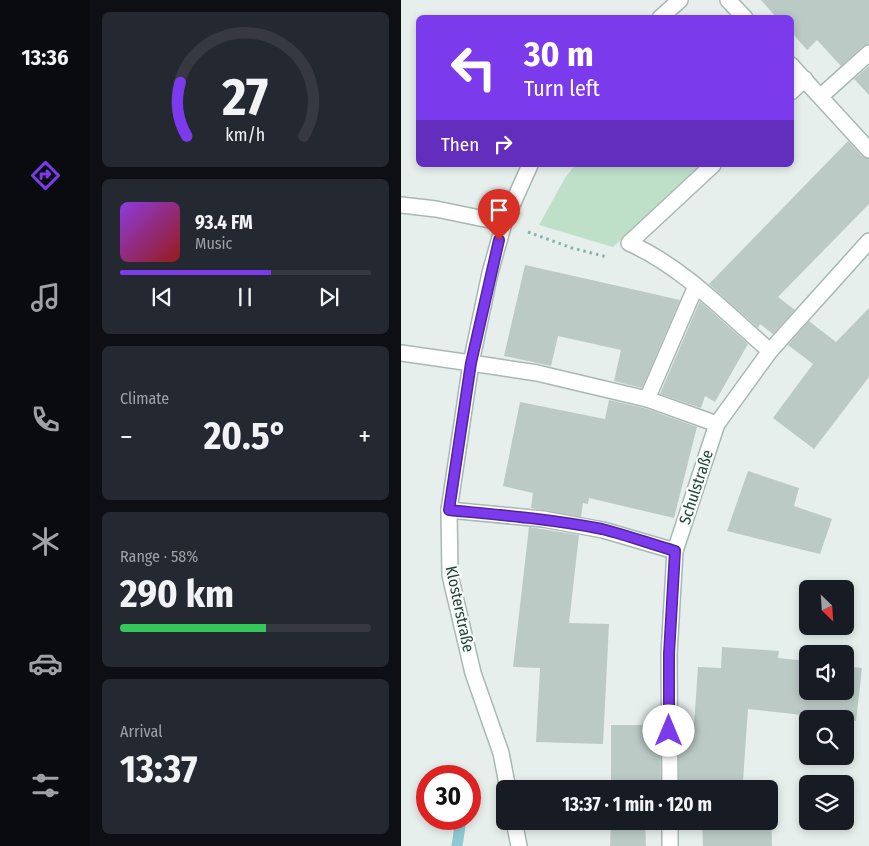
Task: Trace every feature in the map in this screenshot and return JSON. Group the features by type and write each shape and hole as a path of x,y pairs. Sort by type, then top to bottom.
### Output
{"street":[{"path":"663,15 680,0"},
{"path":"728,0 742,15"},
{"path":"821,96 869,53"},
{"path":"794,68 869,150"},
{"path":"794,89 805,79"},
{"name":"Klosterstraße","path":"506,780 501,753 473,673 449,575 449,510 471,363 490,273 503,223 529,167"},
{"path":"711,167 629,243 650,253 696,286 770,351"},
{"path":"401,205 436,209 503,223"},
{"name":"Schulstraße","path":"670,780 669,654 675,551 717,424 770,351 869,241"},
{"path":"647,399 696,286"},
{"path":"401,353 537,372 647,399 717,424"},
{"path":"449,510 552,520 603,530 675,551"},
{"path":"516,830 519,846"},
{"path":"670,830 670,846"}],"path":[{"path":"503,223 572,248 608,258 629,243"}],"green space":[{"path":"573,167 698,167 613,247 539,225 565,178"}],"building":[{"path":"761,0 869,0 869,44 863,46 841,66 817,40 807,50 794,35 794,15 774,15"},
{"path":"869,66 869,95 854,79"},
{"path":"848,141 862,156 869,159 869,204 778,297 795,310 773,334 760,324 758,328 709,284"},
{"path":"525,265 680,300 642,388 614,381 621,350 558,336 551,366 504,356"},
{"path":"700,301 748,344 715,402 705,396 701,408 660,394"},
{"path":"869,308 869,377 814,449 773,418 813,364 788,345 809,321 836,342"},
{"path":"609,400 644,408 697,427 674,518 589,498 588,504 583,503 581,517 531,508 533,493 503,486 520,402 605,419"},
{"path":"748,471 799,488 794,506 832,519 820,554 727,531"},
{"path":"529,527 579,535 569,623 609,624 603,744 536,742 540,668 513,667"},
{"path":"722,647 779,651 778,658 799,660 799,700 854,700 854,667 862,668 856,721 854,721 854,710 799,710 799,715 748,709 743,780 679,780 679,725 694,725 698,667 721,668"},
{"path":"611,725 660,725 661,780 611,780"},
{"path":"611,830 645,830 646,846 610,846"},
{"path":"702,830 772,830 772,846 703,846"}],"waterway":[{"path":"457,846 459,830"}],"route":[{"path":"499,240 471,363 449,510 543,519 588,527 675,551 669,654 669,731"}]}
